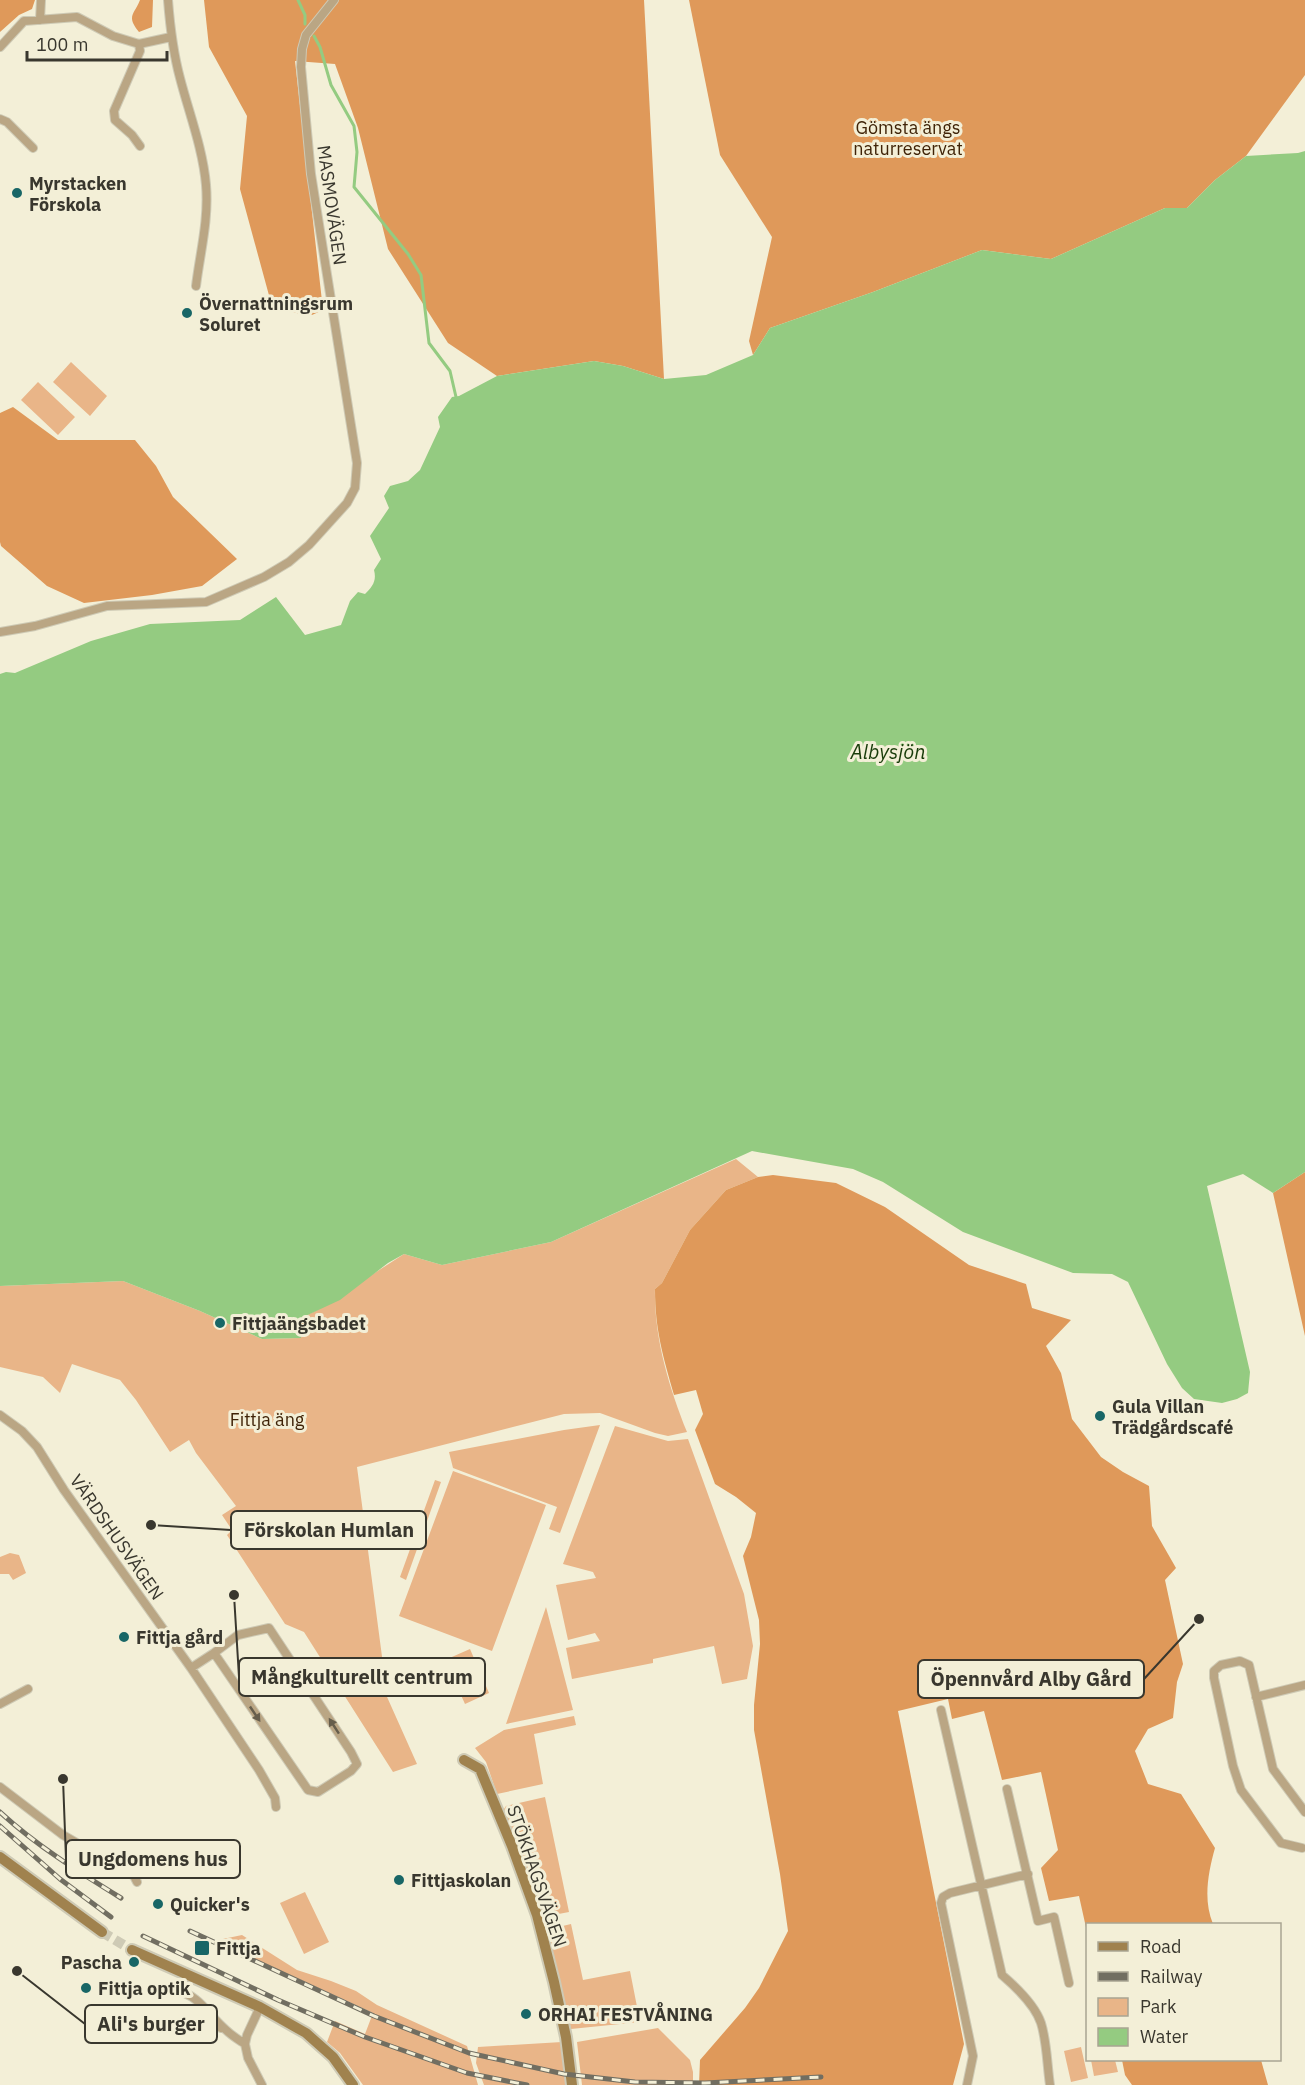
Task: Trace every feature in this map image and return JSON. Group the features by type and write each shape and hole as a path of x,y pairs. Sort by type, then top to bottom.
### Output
{"street":[{"path":"40,20 41,0"},
{"path":"168,0 171,37 206,184 206,224 196,286"},
{"name":"MASMOVÄGEN","path":"0,632 35,626 107,606 198,603 221,597 264,577 289,562 309,545 351,497 356,480 357,463 312,185 301,67 306,35 334,0"},
{"path":"0,47 24,21 77,17 113,36 139,44 171,37"},
{"path":"139,44 140,51 114,111 115,120 132,135 140,146"},
{"path":"0,118 33,148"},
{"name":"VÄRDSHUSVÄGEN","path":"0,1414 22,1431 37,1447 64,1490 191,1668 259,1770 275,1798 276,1807"},
{"path":"191,1668 238,1635 268,1628 357,1764 351,1771 318,1792 308,1790 214,1653"},
{"path":"1302,1848 1281,1843 1241,1790 1230,1755 1214,1671 1221,1665 1240,1661 1249,1665 1273,1769 1305,1812"},
{"path":"1256,1697 1305,1685"},
{"path":"0,1704 28,1689"},
{"path":"941,1710 1002,1975 1014,1985 1041,2022 1050,2085"},
{"name":"STÖKHAGSVÄGEN","path":"464,1760 480,1769 537,1914 555,1982 573,2085"},
{"path":"0,1787 63,1835 134,1876 137,1882"},
{"path":"1007,1789 1038,1921 1054,1917 1069,1983"},
{"path":"0,1857 102,1932"},
{"path":"967,2085 973,2055 941,1903 943,1897 950,1893 1028,1874"},
{"path":"132,1950 260,2007 306,2033 333,2057 353,2085"},
{"path":"175,1990 198,2000 225,2030"},
{"path":"260,2007 245,2044 248,2058 262,2085"},
{"path":"157,2013 182,2009 225,2030 245,2044"}],"green space":[{"path":"0,0 35,0 32,9 19,15 0,32"},
{"path":"140,0 153,0 152,27 139,32 132,19"},
{"path":"204,0 644,0 664,379 623,366 594,361 497,376 448,343 388,249 358,128 335,64 295,61 323,310 312,315 273,310 240,189 247,116 209,47"},
{"name":"Gömsta ängs naturreservat","path":"689,0 1305,0 1305,75 1246,156 1215,180 1187,208 1165,208 1051,259 982,250 770,328 753,355 749,341 772,237 720,155"},
{"path":"71,362 107,396 90,416 53,382"},
{"path":"38,382 75,417 58,435 21,400"},
{"path":"13,407 58,440 135,440 156,466 173,497 237,559 202,586 152,595 84,603 47,586 1,546 0,542 0,413"},
{"name":"Fittja äng","path":"736,1159 758,1177 726,1190 690,1230 662,1283 655,1289 657,1326 664,1362 687,1432 668,1436 600,1413 564,1414 357,1467 383,1664 379,1679 417,1764 393,1772 304,1632 285,1624 227,1535 232,1530 222,1515 236,1506 196,1453 189,1440 170,1452 120,1380 72,1364 60,1393 43,1377 0,1367 0,1286 123,1281 200,1311 262,1339 300,1338 299,1319 319,1309 404,1254 442,1265 551,1242"},
{"path":"1305,1172 1305,1336 1273,1193"},
{"path":"773,1175 836,1183 885,1207 969,1265 1026,1284 1032,1308 1071,1320 1046,1346 1061,1373 1072,1419 1101,1457 1149,1486 1152,1526 1176,1568 1165,1580 1183,1664 1177,1682 1173,1718 1148,1729 1135,1751 1148,1784 1181,1794 1215,1848 1210,1867 1207,1896 1213,1923 1086,1923 1086,1928 1079,1896 1049,1901 1041,1868 1058,1850 1041,1772 1002,1780 984,1711 952,1719 948,1699 898,1711 964,2044 953,2085 699,2085 700,2060 745,2008 759,1988 788,1931 754,1730 760,1644 759,1620 743,1556 751,1537 756,1513 715,1484 695,1430 703,1414 696,1390 674,1395 658,1330 655,1289 662,1283 690,1230 726,1190 758,1177"},
{"path":"600,1425 560,1533 549,1529 557,1507 453,1468 449,1452 564,1430"},
{"path":"615,1426 668,1441 688,1439 744,1594 753,1646 747,1679 722,1684 714,1646 653,1659 653,1663 572,1679 566,1648 600,1641 595,1633 568,1640 556,1585 596,1578 593,1572 563,1564"},
{"path":"453,1471 546,1505 492,1651 399,1616"},
{"path":"435,1480 441,1482 406,1580 400,1577"},
{"path":"10,1553 19,1555 26,1573 13,1580 9,1574 0,1574 0,1557"},
{"path":"546,1607 573,1710 506,1724"},
{"path":"470,1649 489,1693 465,1704 445,1660"},
{"path":"574,1716 576,1725 534,1734 543,1784 497,1794 486,1762 475,1748 504,1730"},
{"path":"545,1797 569,1912 543,1917 504,1809 506,1806"},
{"path":"305,1892 329,1942 304,1954 280,1903"},
{"path":"571,1924 583,1980 630,1971 640,2022 571,2029 548,1932 550,1929"},
{"path":"242,1935 297,1970 356,1991 377,2005 467,2046 478,2085 363,2085 340,2053 327,2042 335,2021 365,2034 373,2013 222,1944 223,1939"},
{"path":"658,2028 690,2060 693,2085 582,2085 577,2042"},
{"path":"562,2042 568,2085 484,2085 476,2063 478,2047"},
{"path":"1081,2047 1088,2078 1071,2082 1064,2051"},
{"path":"1091,2061 1115,2061 1118,2072 1094,2076"},
{"path":"1122,2061 1261,2061 1268,2085 1132,2085 1125,2075"}],"water":[{"name":"Albysjön","path":"1305,151 1305,1172 1273,1193 1243,1174 1207,1186 1250,1372 1248,1393 1222,1403 1194,1399 1182,1388 1167,1364 1128,1282 1112,1274 1073,1273 963,1232 883,1182 853,1169 752,1151 551,1242 442,1265 404,1254 388,1263 340,1300 299,1319 301,1338 262,1339 200,1311 123,1281 0,1286 0,674 15,673 91,641 150,624 240,620 276,597 305,635 341,625 350,601 358,592 365,594 374,581 374,570 381,559 370,536 389,508 384,496 390,486 408,481 420,470 440,427 438,417 452,397 459,396 497,376 594,361 623,366 664,379 706,375 753,355 770,328 982,250 1051,259 1165,208 1187,208 1215,180 1246,156"}],"waterway":[{"path":"298,0 305,15 305,24"},
{"path":"314,36 320,47 331,85 354,126 357,152 354,187 408,254 421,275 429,343 450,371 456,397"}],"tunnel":[{"path":"102,1932 132,1950"}],"railway":[{"path":"0,1812 43,1847 121,1898"},
{"path":"0,1826 60,1879 111,1917"},
{"path":"190,1931 374,2016 469,2053 564,2074 635,2082 705,2083 821,2077"},
{"path":"143,1936 278,2000 365,2037 467,2073 527,2085"}],"place":[{"name":"Myrstacken Förskola","path":"17,193"},
{"name":"Övernattningsrum Soluret","path":"187,313"},
{"name":"Fittjaängsbadet","path":"220,1323"},
{"name":"Gula Villan Trädgårdscafé","path":"1100,1416"},
{"name":"Förskolan Humlan","path":"151,1525"},
{"name":"Mångkulturellt centrum","path":"234,1595"},
{"name":"Öpennvård Alby Gård","path":"1199,1619"},
{"name":"Fittja gård","path":"124,1637"},
{"name":"Ungdomens hus","path":"63,1779"},
{"name":"Fittjaskolan","path":"399,1880"},
{"name":"Quicker's","path":"158,1904"},
{"name":"Fittja","path":"202,1948"},
{"name":"Pascha","path":"134,1962"},
{"name":"Ali's burger","path":"17,1971"},
{"name":"Fittja optik","path":"86,1988"},
{"name":"ORHAI FESTVÅNING","path":"526,2014"}]}
